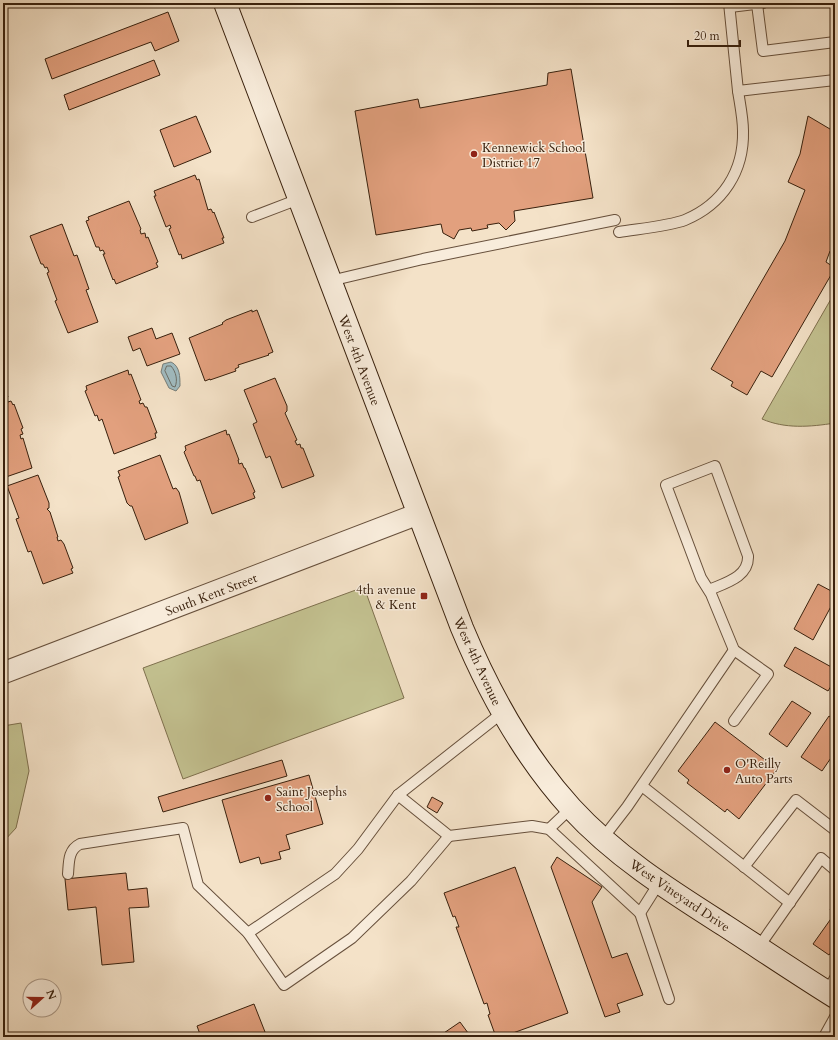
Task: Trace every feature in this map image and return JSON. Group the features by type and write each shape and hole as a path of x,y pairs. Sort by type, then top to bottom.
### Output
{"main road":[{"name":"West 4th Avenue","path":"225,3 418,514 477,665 502,713"},
{"name":"West Vineyard Drive","path":"502,713 540,770 571,808 624,857 659,883 758,948 832,989"}],"street":[{"name":"South Kent Street","path":"3,673 418,514"}],"lane":[{"path":"619,232 684,220 709,207 722,195 730,184 742,152 743,130 729,5 760,3 763,51 835,42"},
{"path":"738,91 835,80"},
{"path":"252,217 299,199"},
{"path":"330,281 423,259 614,220"},
{"path":"709,590 739,575 748,564 748,556 716,466 666,485 701,578 709,590 734,650 768,674 734,721"},
{"path":"603,838 642,786 734,650"},
{"path":"248,933 336,874 358,849 398,795 502,713"},
{"path":"642,786 790,903"},
{"path":"398,795 449,836"},
{"path":"744,867 796,800 835,830"},
{"path":"548,829 571,808"},
{"path":"68,874 70,853 74,847 80,844 183,828 198,886 248,933 284,985 352,938 412,882 449,836 532,826 548,829 640,913 669,999"},
{"path":"758,948 821,858 835,870"},
{"path":"640,913 659,883"},
{"path":"824,1037 835,1017"}],"shaded area":[{"path":"835,292 835,423 789,426 762,419"},
{"path":"364,587 404,698 183,779 143,668"},
{"path":"21,723 29,771 16,828 3,842 3,726"}],"water":[{"path":"171,362 178,369 180,376 180,386 176,391 169,388 161,372 163,364"}],"building":[{"path":"168,12 179,41 155,51 151,42 52,79 45,59"},
{"path":"154,60 160,75 69,110 64,95"},
{"name":"Kennewick School District 17","path":"571,69 593,198 514,211 515,221 506,230 499,223 487,225 488,228 472,231 471,228 459,230 454,239 443,233 441,224 376,235 355,111 418,99 420,108 547,85 548,73"},
{"path":"196,116 211,152 174,167 160,130"},
{"path":"808,116 835,132 835,253 830,251 826,262 835,268 772,377 761,371 747,395 731,386 733,382 711,369 785,241 805,190 788,182 800,154"},
{"path":"195,175 197,180 199,179 208,210 211,209 213,213 214,212 224,238 222,238 224,243 182,259 169,229 171,228 170,225 166,227 154,196 156,196 154,191"},
{"path":"129,201 141,229 141,234 145,233 146,238 148,237 158,262 156,263 158,267 116,284 103,254 105,254 103,250 100,251 99,247 96,247 86,221 89,220 88,217"},
{"path":"62,224 74,256 77,255 89,289 86,290 98,322 68,333 55,301 57,300 47,273 49,272 47,267 45,268 43,264 41,264 30,236"},
{"path":"252,310 252,312 257,310 273,352 268,354 269,355 238,365 239,367 235,369 236,371 205,381 189,338 223,324 222,323 226,320"},
{"path":"152,328 156,339 172,333 180,354 147,366 140,348 133,351 128,337"},
{"path":"128,370 141,400 139,401 140,404 143,403 145,407 147,407 157,433 155,433 156,438 114,454 102,419 99,421 97,415 95,416 85,391 87,390 86,386"},
{"path":"275,378 287,406 287,411 285,413 297,440 295,441 297,445 300,444 301,448 303,448 314,476 282,488 270,456 266,458 253,424 257,422 244,390"},
{"path":"3,383 8,397 6,397 8,402 11,401 13,405 14,404 23,428 21,429 23,434 20,435 21,439 23,438 32,468 3,478"},
{"path":"226,430 239,460 239,464 242,463 245,468 255,492 253,493 255,498 212,514 200,480 197,481 194,476 184,452 186,450 185,446"},
{"path":"160,455 173,489 176,488 179,492 188,523 145,540 132,506 127,503 118,477 120,476 118,471"},
{"path":"38,475 49,503 49,508 47,509 50,512 58,541 61,540 64,544 73,568 71,569 73,573 43,584 31,551 28,552 16,519 19,518 7,486"},
{"path":"818,584 835,593 835,599 813,640 794,629"},
{"path":"795,647 835,669 835,680 828,691 784,666"},
{"path":"792,701 811,713 787,747 769,734"},
{"path":"829,716 835,720 835,752 822,771 801,757"},
{"name":"O'Reilly Auto Parts","path":"715,722 777,769 739,819 727,809 725,812 687,783 689,780 678,771"},
{"path":"282,760 287,776 163,812 158,797"},
{"path":"309,775 323,824 286,835 290,849 279,852 281,859 261,864 259,857 240,863 222,800"},
{"path":"432,797 443,803 437,813 427,807"},
{"path":"557,857 602,887 592,902 612,958 627,953 643,995 617,1004 620,1012 605,1017 551,867"},
{"path":"515,867 568,1013 502,1037 496,1037 488,1015 490,1014 487,1003 484,1004 456,927 459,927 455,916 453,917 444,893"},
{"path":"126,873 128,890 147,888 149,907 129,908 134,962 102,965 96,907 68,910 65,879"},
{"path":"835,902 835,913 830,910"},
{"path":"835,913 835,947 829,955 813,944"},
{"path":"254,1004 267,1037 201,1037 197,1026"},
{"path":"460,1022 471,1037 438,1037"}],"place":[{"name":"Kennewick School District 17","path":"474,154"},
{"name":"4th avenue & Kent","path":"424,596"},
{"name":"O'Reilly Auto Parts","path":"727,770"},
{"name":"Saint Josephs School","path":"268,798"}]}
